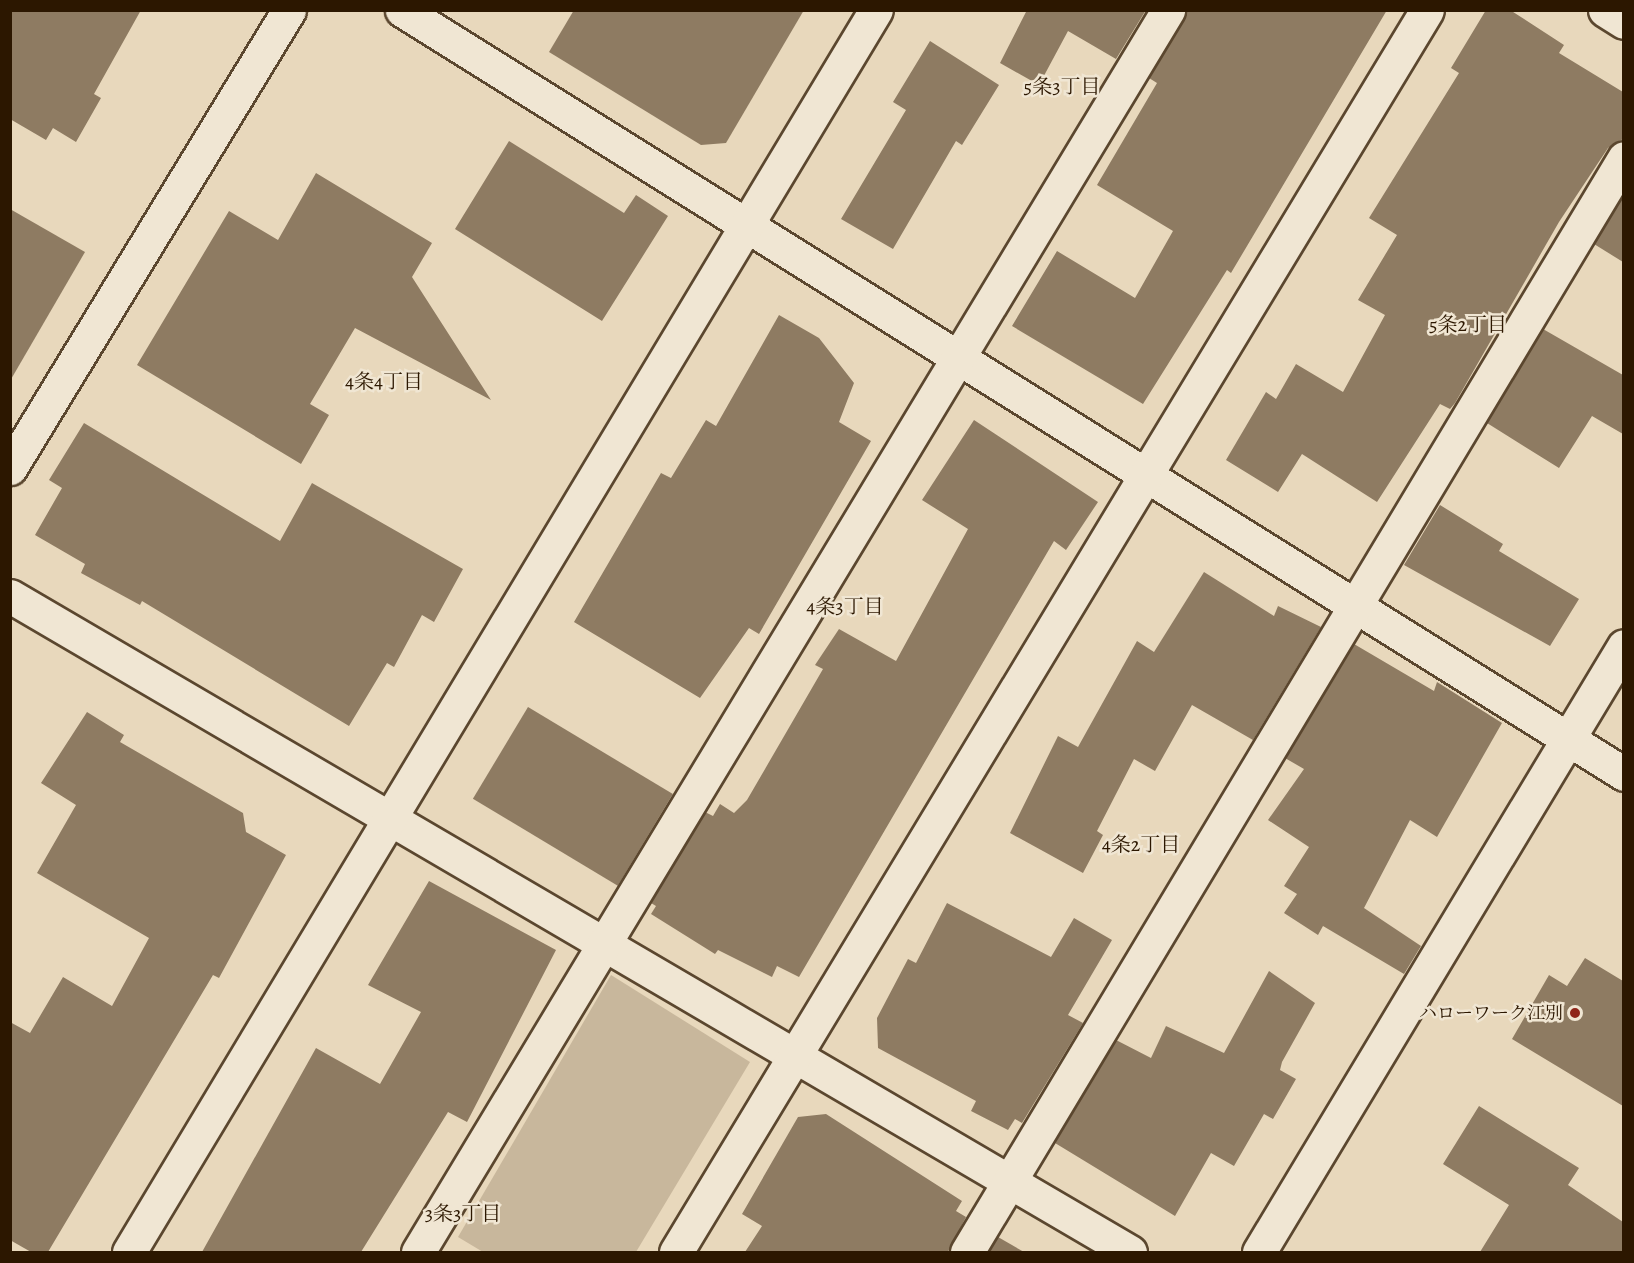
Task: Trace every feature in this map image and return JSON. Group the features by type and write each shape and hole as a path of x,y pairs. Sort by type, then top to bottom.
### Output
{"street":[{"path":"10,468 289,10"},
{"path":"402,10 749,222 1566,741 1623,774"},
{"path":"129,1252 876,10"},
{"path":"418,1252 1168,10"},
{"path":"676,1252 1427,10"},
{"path":"1605,10 1623,22"},
{"path":"967,1252 1623,159"},
{"path":"10,596 1130,1252"},
{"path":"1259,1252 1623,646"}],"shaded area":[{"path":"611,975 750,1062 636,1252 483,1252 458,1237"}],"building":[{"path":"10,10 141,10 94,94 101,98 76,142 53,128 46,140 10,119"},
{"path":"574,10 804,10 726,143 701,145 549,52"},
{"path":"1027,10 1146,10 1116,59 1068,31 1039,85 1000,63"},
{"path":"1187,10 1387,10 1231,273 1227,270 1143,404 1012,326 1057,251 1135,298 1173,231 1097,185 1157,83 1149,78"},
{"path":"1486,10 1510,10 1564,45 1559,53 1623,92 1623,139 1608,148 1559,222 1455,403 1450,409 1440,404 1377,502 1302,454 1278,492 1226,460 1266,392 1276,399 1296,364 1343,392 1385,315 1358,300 1397,235 1369,218 1459,73 1451,68"},
{"path":"930,41 999,85 962,145 956,141 893,249 841,219 906,110 893,102"},
{"path":"509,141 624,213 636,195 668,216 602,321 455,229"},
{"path":"316,173 432,243 412,277 491,400 355,328 310,404 329,415 301,464 137,365 229,211 278,240"},
{"path":"1623,195 1623,262 1594,244"},
{"path":"10,209 85,252 10,381"},
{"path":"779,315 819,338 854,383 839,422 871,441 759,634 749,628 700,698 574,622 661,473 671,478 706,420 716,426"},
{"path":"1543,329 1623,375 1623,434 1592,416 1559,468 1487,423"},
{"path":"974,420 1098,502 1066,550 1054,541 799,977 777,966 772,977 718,950 715,954 651,914 656,906 651,903 705,812 713,816 720,804 734,813 747,800 823,669 815,665 839,629 896,661 968,529 922,500"},
{"path":"84,423 280,541 312,483 463,569 434,622 422,615 394,667 387,663 349,726 142,601 140,605 81,573 85,564 35,535 62,488 49,480"},
{"path":"1440,505 1503,544 1499,551 1579,599 1550,646 1404,565"},
{"path":"1204,572 1274,616 1278,606 1321,627 1253,740 1192,705 1155,771 1134,759 1097,831 1103,835 1083,873 1010,833 1058,736 1078,747 1137,641 1154,652"},
{"path":"1354,644 1434,691 1437,682 1502,723 1437,837 1410,820 1364,908 1421,946 1404,974 1323,926 1318,935 1284,913 1297,894 1284,886 1309,847 1268,820 1304,769 1285,758"},
{"path":"528,707 673,794 618,886 473,799"},
{"path":"87,712 124,735 120,742 243,813 246,832 286,855 219,978 213,975 48,1252 31,1252 10,1240 10,1022 30,1033 63,977 112,1006 149,938 37,873 76,805 41,783"},
{"path":"429,881 556,950 467,1122 448,1112 361,1252 202,1252 316,1048 380,1084 421,1012 368,985"},
{"path":"947,903 1051,957 1074,918 1112,940 1068,1015 1083,1023 1022,1123 1015,1119 1008,1130 971,1111 976,1101 878,1048 877,1018 908,959 916,963"},
{"name":"ハローワーク江別","path":"1585,958 1623,981 1623,1106 1512,1039 1549,975 1567,986"},
{"path":"1269,971 1315,1003 1282,1062 1280,1070 1296,1079 1273,1119 1264,1114 1234,1166 1211,1153 1175,1216 1055,1143 1116,1040 1151,1058 1166,1026 1224,1053"},
{"path":"1479,1106 1579,1168 1568,1185 1623,1222 1623,1252 1480,1252 1509,1205 1443,1164"},
{"path":"826,1114 962,1201 956,1211 966,1217 948,1252 745,1252 762,1226 742,1214 798,1117"},
{"path":"998,1237 1024,1252 989,1252"}],"place":[{"name":"ハローワーク江別","path":"1575,1013"}],"district":[{"name":"5条3丁目","path":"1062,86"},
{"name":"5条2丁目","path":"1468,324"},
{"name":"4条4丁目","path":"384,381"},
{"name":"4条3丁目","path":"845,606"},
{"name":"4条2丁目","path":"1141,844"},
{"name":"3条3丁目","path":"463,1213"}]}
